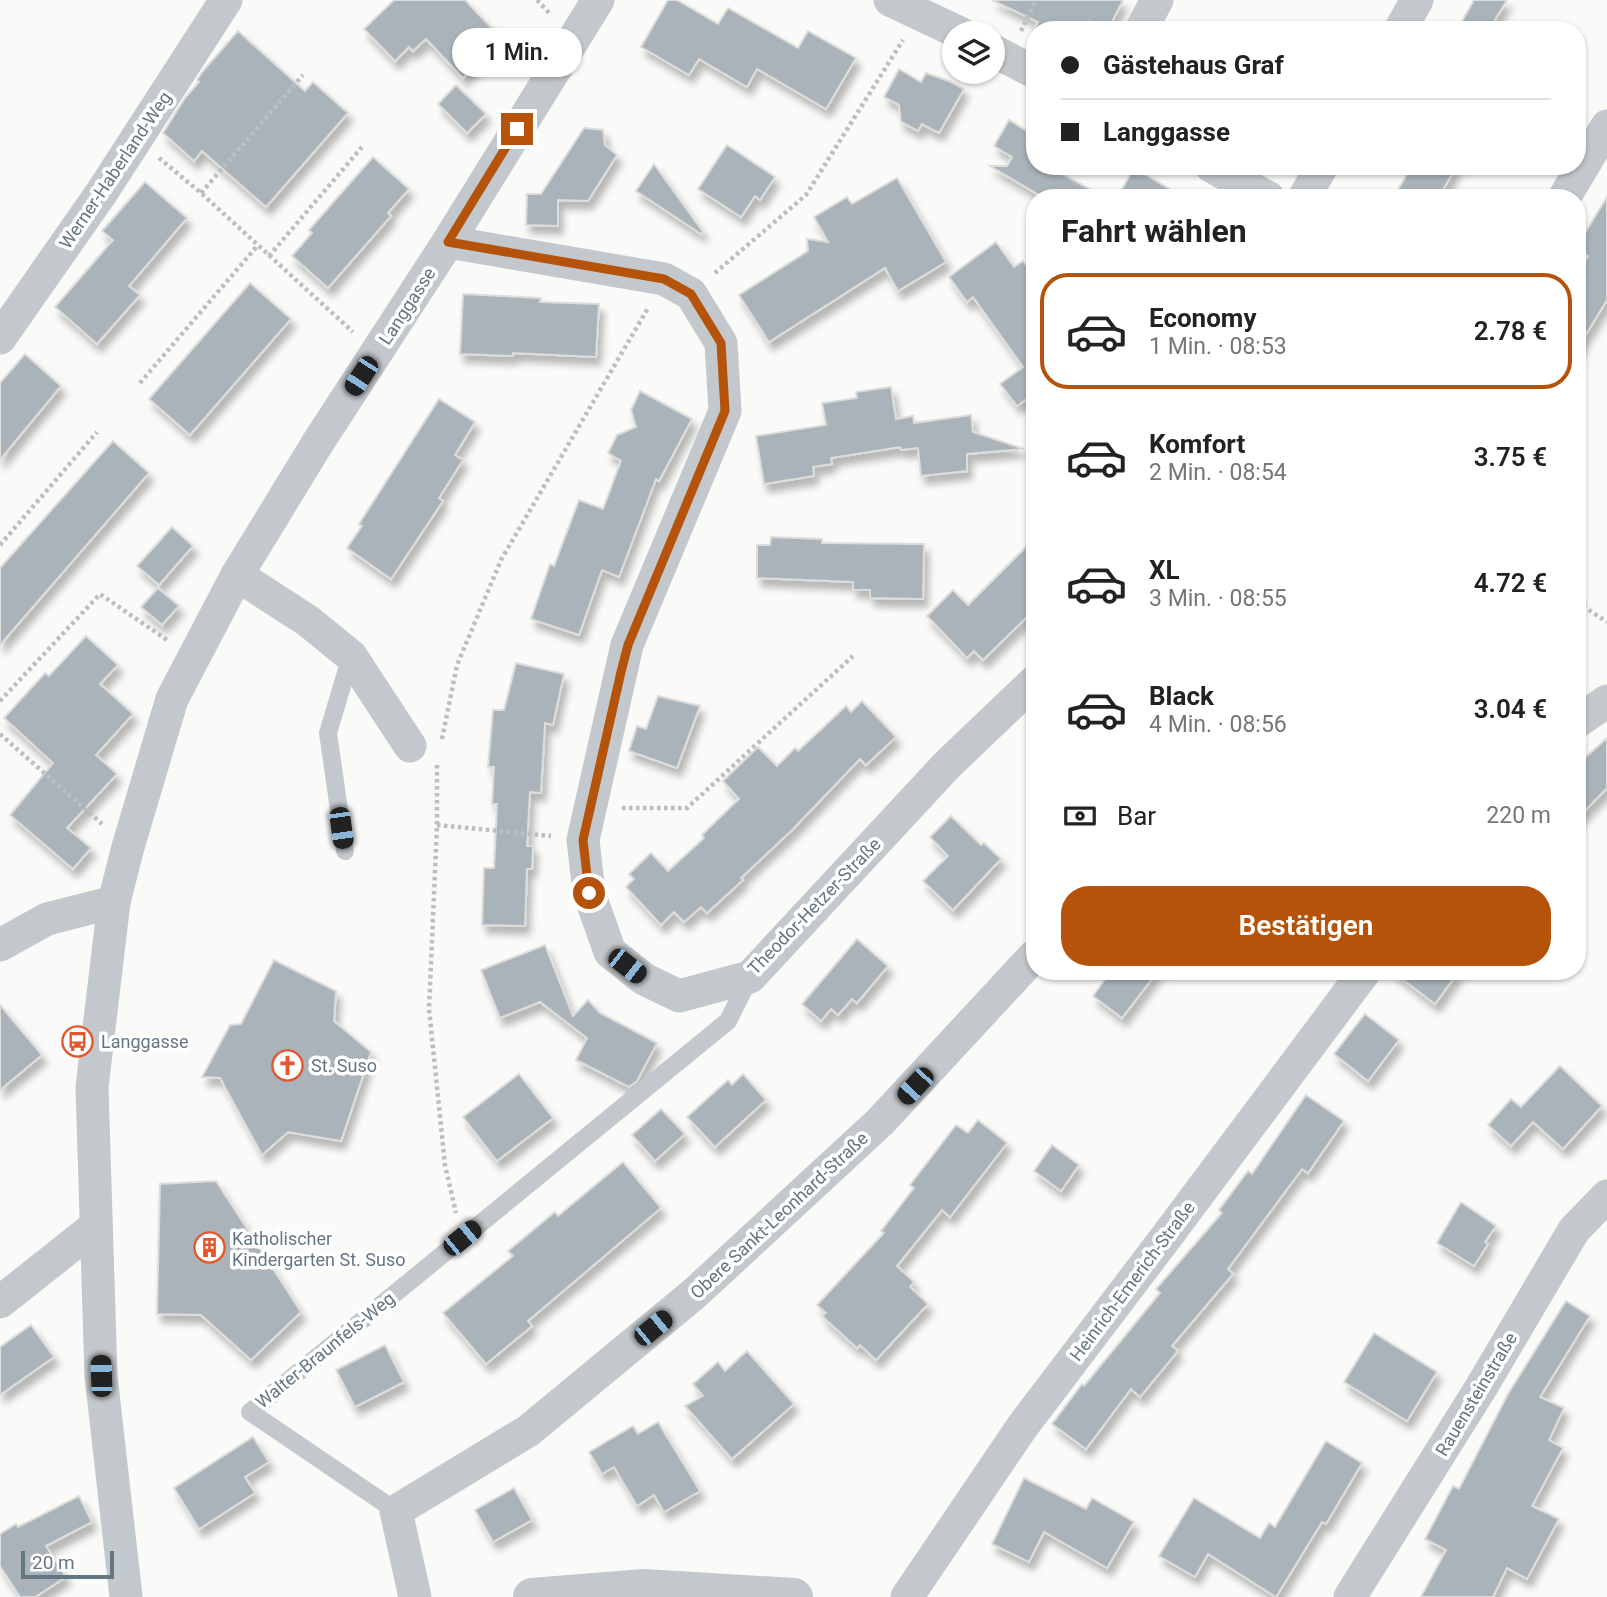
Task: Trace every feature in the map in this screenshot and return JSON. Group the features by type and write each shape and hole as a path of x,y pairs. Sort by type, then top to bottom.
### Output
{"street":[{"name":"Werner-Haberland-Weg","path":"0,338 137,140 226,0"},
{"name":"Langgasse","path":"126,1597 101,1376 92,1087 114,902 128,847 172,699 237,575 598,0"},
{"path":"1146,21 1157,0"},
{"path":"1405,21 1417,0"},
{"path":"905,6 942,24"},
{"path":"1005,57 1026,68"},
{"path":"1586,161 1607,126"},
{"path":"1227,175 1253,189"},
{"path":"448,242 664,279 691,294"},
{"name":"Theodor-Hetzer-Straße","path":"691,294 721,343 725,411 628,645 586,824 589,893 610,952 644,979 679,996 750,977 947,765 1026,690"},
{"path":"237,575 307,621 351,656 430,748"},
{"path":"1586,716 1607,701"},
{"path":"0,945 47,919 114,902"},
{"name":"Obere Sankt-Leonhard-Straße","path":"396,1511 528,1431 695,1293 880,1122 1026,965"},
{"name":"Heinrich-Emerich-Straße","path":"907,1597 1021,1427 1358,980"},
{"name":"Rauensteinstraße","path":"1350,1597 1482,1386 1574,1230 1607,1196"},
{"path":"0,1302 96,1226"},
{"path":"396,1511 415,1597"},
{"path":"532,1597 644,1588 794,1597"}],"lane":[{"path":"345,851 328,733 351,656"},
{"name":"Walter-Braunfels-Weg","path":"396,1511 250,1412 728,1021 750,977"}],"path":[{"path":"462,1238 445,1165 429,1009 437,825 437,768 430,748 457,665 501,559 651,304 691,294 806,195 905,6"},
{"path":"201,193 303,75"},
{"path":"137,140 201,193 376,353"},
{"path":"270,256 362,147"},
{"path":"140,383 258,245"},
{"path":"0,545 97,432"},
{"path":"0,701 100,594 193,658"},
{"path":"1586,608 1607,622"},
{"path":"437,825 586,824 687,808 853,656"},
{"path":"0,734 128,847"}],"building":[{"path":"394,0 465,0 503,40 463,78 426,39 413,51 409,47 395,61 364,29"},
{"path":"668,0 677,0 718,24 728,8 798,48 808,31 856,58 826,109 757,69 747,87 699,59 689,75 641,47"},
{"path":"992,0 1123,0 1112,21 1036,21"},
{"path":"1474,0 1507,0 1494,21 1462,21"},
{"path":"238,31 305,91 313,82 348,113 266,207 202,151 194,161 163,133 185,98 199,82 197,80 203,71"},
{"path":"899,69 921,82 926,73 942,79 942,84 955,84 964,89 939,133 922,124 918,131 901,122 899,105 884,97"},
{"path":"456,85 486,114 467,133 438,104"},
{"path":"1009,120 1026,130 1026,175 1064,175 1090,189 1029,189 990,166 1007,166 1012,157 994,146"},
{"path":"584,128 603,130 605,145 617,155 588,201 558,200 558,226 526,225 527,194 541,194"},
{"path":"727,145 775,177 760,200 755,196 741,217 698,189"},
{"path":"373,157 409,189 388,213 391,216 328,288 292,256 312,233 309,230"},
{"path":"654,164 703,232 701,234 636,191"},
{"path":"1130,175 1146,175 1170,189 1122,189"},
{"path":"1407,175 1452,175 1443,189 1398,189"},
{"path":"897,178 946,262 898,291 885,268 769,342 739,295 808,251 807,239 828,242 814,217 847,197 852,204"},
{"path":"145,182 187,218 129,286 140,295 97,344 55,307 113,240 102,231"},
{"path":"1607,197 1607,300 1586,334 1588,256 1586,231"},
{"path":"996,242 1014,267 1023,261 1026,265 1026,400 1017,406 1000,384 1023,367 973,297 967,302 949,277"},
{"path":"250,283 291,319 190,435 149,399"},
{"path":"463,294 541,298 540,302 599,304 596,357 513,353 513,356 460,354"},
{"path":"25,354 61,386 0,460 0,383"},
{"path":"891,387 896,419 913,416 914,423 971,415 973,432 1024,449 967,454 967,471 921,476 918,448 901,450 900,447 831,458 832,464 813,467 814,476 764,484 756,436 826,425 822,403 857,398 856,392"},
{"path":"640,391 692,419 659,481 656,479 619,577 602,570 579,635 531,619 550,564 554,566 579,500 603,509 621,461 608,453 617,435 636,427 631,410"},
{"path":"439,399 475,422 455,455 463,460 439,498 443,501 391,579 347,548 362,526 359,524"},
{"path":"113,441 149,473 0,645 0,568"},
{"path":"172,527 193,546 159,585 137,566"},
{"path":"771,537 822,539 822,543 924,544 923,599 870,598 870,590 853,590 853,582 757,578 757,545 770,545"},
{"path":"1026,547 1026,618 983,660 974,651 967,658 927,616 953,590 968,605"},
{"path":"158,588 179,606 162,625 141,607"},
{"path":"86,636 118,665 100,684 133,714 96,755 117,774 67,828 91,848 73,869 10,815 53,763 4,718 45,673 49,676"},
{"path":"516,663 564,674 553,725 545,723 541,793 530,792 527,846 533,846 532,869 527,869 525,926 482,925 484,868 494,868 497,804 492,804 494,767 488,767 493,710 504,710"},
{"path":"658,696 700,706 677,768 629,751 637,726 646,729"},
{"path":"862,701 896,737 866,765 860,759 792,830 741,878 743,880 707,913 701,907 684,922 674,912 661,925 626,887 634,879 629,874 651,853 668,871 704,838 702,835 739,799 723,781 758,747 777,766 795,748 798,751 846,706 851,712"},
{"path":"1607,738 1607,788 1586,810 1586,757"},
{"path":"951,816 981,845 984,843 1001,859 953,910 923,881 948,856 930,837"},
{"path":"857,939 888,966 857,1003 852,999 838,1015 831,1009 821,1021 802,1004"},
{"path":"545,945 573,1016 588,1000 600,1013 657,1043 637,1081 629,1087 576,1060 587,1038 540,1002 500,1018 481,970"},
{"name":"St. Suso","path":"274,960 336,991 334,1021 371,1052 341,1141 288,1132 262,1155 220,1078 202,1077 230,1025 241,1024"},
{"path":"1105,980 1151,980 1122,1018 1093,996"},
{"path":"1404,980 1452,980 1435,1004"},
{"path":"0,1005 42,1055 0,1090"},
{"path":"1365,1014 1399,1040 1368,1081 1334,1054"},
{"path":"1560,1066 1602,1106 1563,1149 1533,1122 1511,1146 1488,1125 1511,1099 1521,1107"},
{"path":"519,1074 553,1118 497,1161 463,1117"},
{"path":"743,1074 766,1100 715,1147 687,1117 728,1080 732,1085"},
{"path":"1306,1095 1344,1121 1308,1173 1302,1169 1228,1269 1233,1274 1172,1346 1178,1351 1140,1397 1131,1389 1086,1449 1052,1424 1082,1384 1084,1386 1160,1293 1156,1289 1222,1213 1219,1210 1248,1171 1252,1174"},
{"path":"661,1109 685,1134 655,1161 632,1135"},
{"path":"978,1120 1007,1143 950,1217 942,1210 897,1266 914,1282 910,1287 928,1304 876,1360 860,1345 857,1348 822,1316 826,1313 817,1305 884,1233 881,1231 914,1188 910,1185 956,1125 968,1133"},
{"path":"1052,1145 1079,1165 1061,1191 1034,1171"},
{"path":"623,1162 661,1208 528,1321 532,1326 486,1364 443,1313 513,1256 508,1251 555,1212 558,1216"},
{"name":"Katholischer Kindergarten St. Suso","path":"216,1181 301,1312 251,1360 201,1315 157,1314 160,1184"},
{"path":"1461,1202 1496,1226 1474,1266 1437,1243"},
{"path":"1566,1301 1590,1316 1540,1397 1564,1408 1549,1440 1563,1448 1532,1506 1559,1519 1527,1579 1507,1568 1493,1597 1421,1597 1446,1550 1425,1539 1453,1486 1459,1489 1508,1394"},
{"path":"31,1325 54,1357 0,1395 0,1347"},
{"path":"1374,1333 1437,1372 1407,1421 1344,1382"},
{"path":"385,1345 404,1382 355,1407 336,1370"},
{"path":"747,1351 794,1404 732,1459 685,1406 703,1396 693,1384 718,1362 725,1371"},
{"path":"658,1422 700,1491 664,1512 654,1495 637,1506 614,1467 602,1474 589,1452 633,1426 638,1434"},
{"path":"253,1437 269,1462 245,1477 255,1493 199,1529 174,1488"},
{"path":"1326,1441 1362,1463 1326,1524 1322,1522 1276,1597 1208,1554 1195,1577 1159,1556 1194,1498 1260,1538 1269,1523 1275,1527"},
{"path":"1024,1478 1086,1509 1092,1498 1134,1522 1107,1568 1044,1532 1029,1562 992,1544"},
{"path":"514,1488 532,1520 493,1542 475,1510"},
{"path":"79,1496 92,1522 46,1546 66,1577 35,1597 20,1597 0,1566 0,1534"}],"place":[{"name":"Langgasse","path":"78,1041"},
{"name":"St. Suso","path":"288,1065"},
{"name":"Katholischer Kindergarten St. Suso","path":"209,1248"}],"route":[{"path":"517,129 448,242 664,279 691,294 721,343 725,411 628,645 621,672 583,840 589,893"}]}
